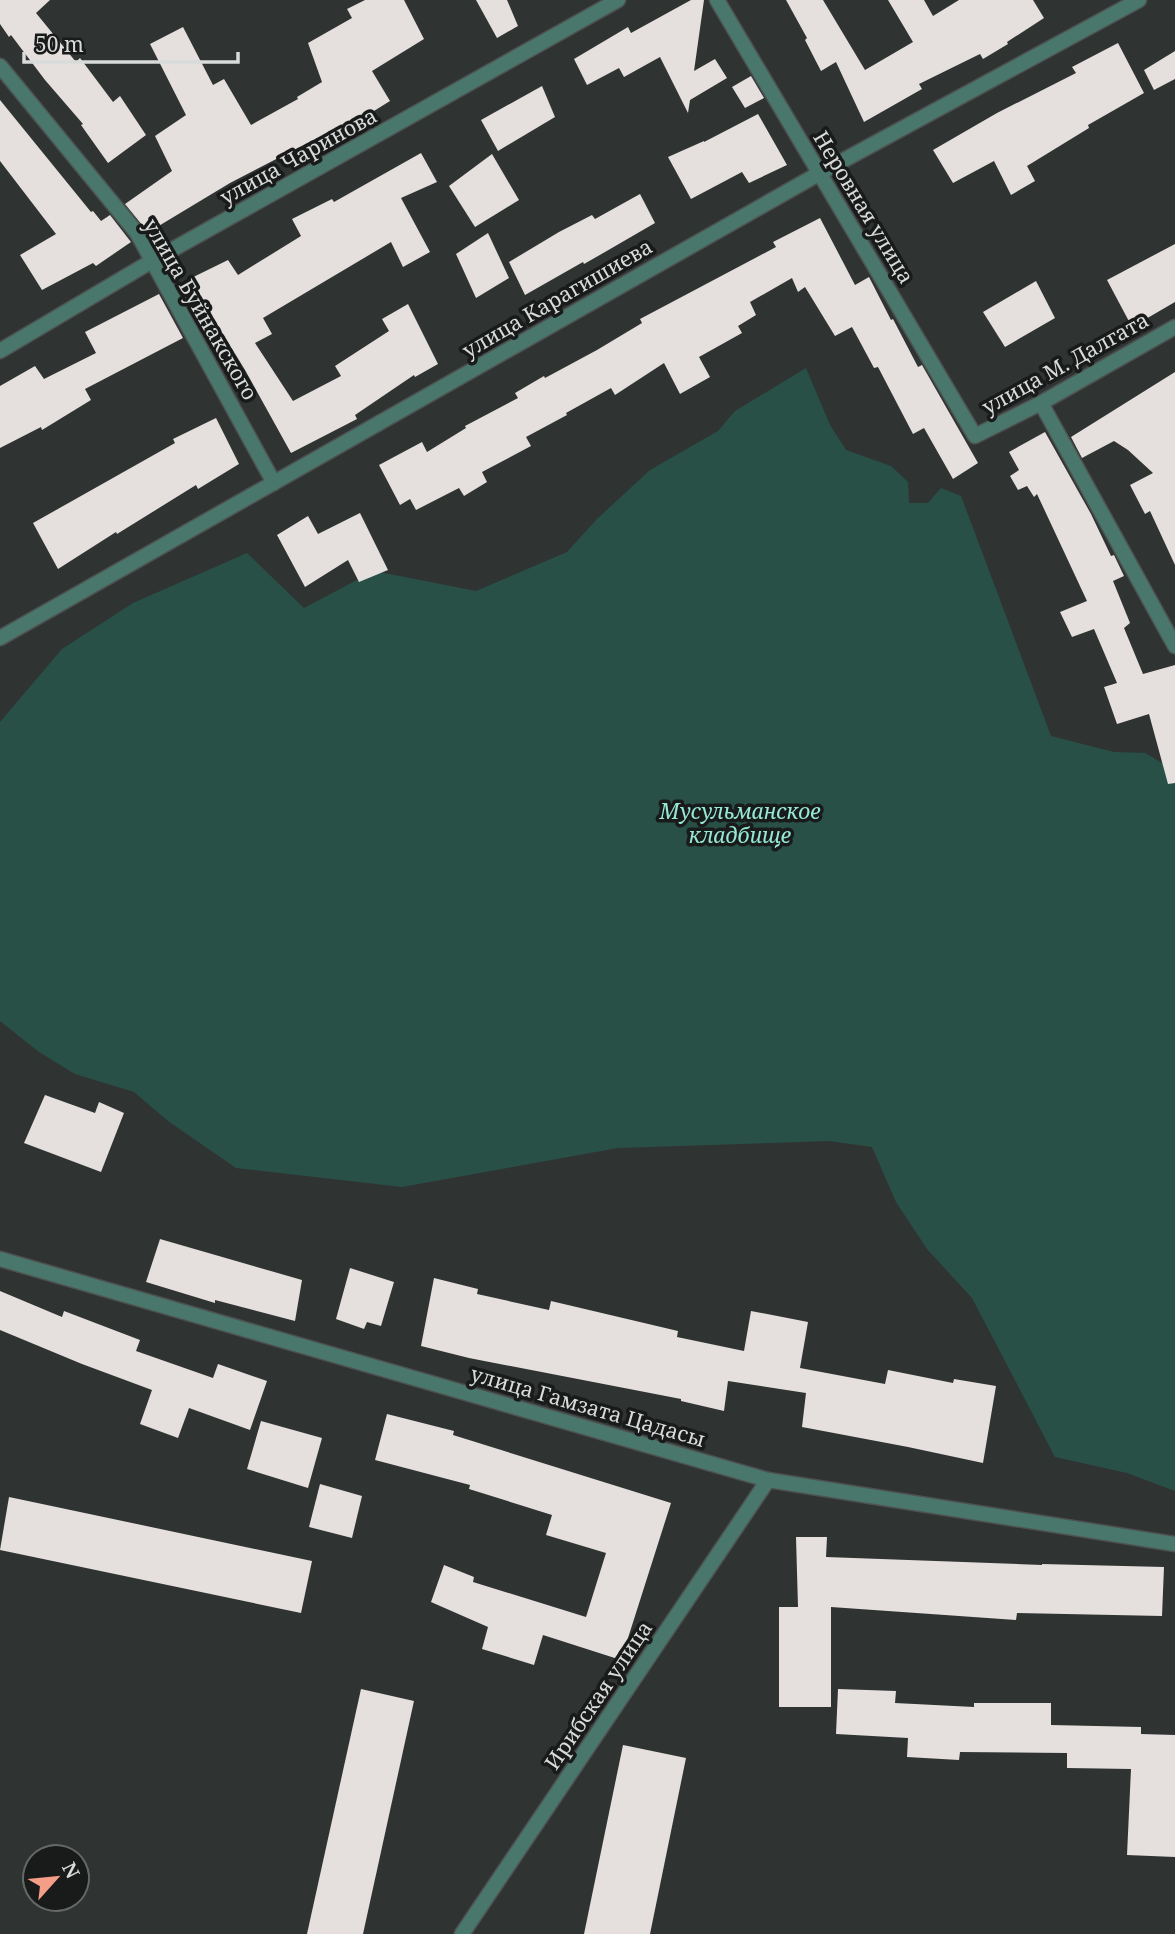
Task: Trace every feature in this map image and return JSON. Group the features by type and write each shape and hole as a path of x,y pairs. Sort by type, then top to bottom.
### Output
{"street":[{"name":"улица Чаринова","path":"0,351 152,261 618,0"},
{"name":"Неровная улица","path":"718,0 975,436"},
{"name":"улица Карагишиева","path":"0,638 820,173 1139,0"},
{"name":"улица Буйнакского","path":"0,66 137,233 274,482"},
{"name":"улица М. Далгата","path":"975,436 1041,403 1175,327"},
{"path":"1041,403 1175,646"},
{"name":"улица Гамзата Цадасы","path":"0,1259 768,1480 1175,1544"},
{"name":"Ирибская улица","path":"462,1934 768,1480"}],"green space":[{"name":"Мусульманское кладбище","path":"806,368 830,425 846,450 891,466 908,482 909,503 928,503 941,488 961,496 1051,736 1114,752 1145,753 1162,763 1175,764 1175,1491 1127,1473 1055,1457 972,1298 927,1249 896,1202 872,1147 829,1141 618,1148 402,1187 236,1168 168,1121 134,1092 75,1074 39,1052 0,1021 0,722 62,649 133,603 247,553 304,608 374,571 476,591 567,552 597,519 650,470 718,431 735,411"}],"building":[{"path":"0,0 50,0 36,13 76,62 80,58 113,102 120,96 146,135 108,163 81,125 83,124 0,24"},
{"path":"365,0 404,0 424,39 372,71 390,101 321,144 317,138 230,183 147,231 125,204 172,171 155,136 186,115 150,44 183,27 213,85 224,79 251,125 298,99 297,97 322,82 308,43 352,18 347,9"},
{"path":"476,0 507,0 518,26 497,38"},
{"path":"691,0 704,0 694,71 715,59 727,78 690,100 688,113 660,57 624,77 619,68 587,85 574,59 628,27 631,33"},
{"path":"786,0 823,0 865,70 913,42 888,0 924,0 933,16 959,0 1033,0 1044,18 983,59 980,54 919,84 922,89 864,122 836,62 821,71"},
{"path":"1118,43 1144,93 1088,125 1089,128 1027,166 1035,181 1011,195 994,161 953,183 933,150 997,113 1076,73 1072,67"},
{"path":"1175,51 1175,79 1154,90 1144,70"},
{"path":"751,76 764,98 745,108 732,87"},
{"path":"542,86 555,117 498,151 481,120"},
{"path":"0,100 91,212 101,221 110,215 131,242 96,266 93,263 42,290 20,255 56,234 0,161"},
{"path":"758,114 787,165 749,183 742,172 691,199 668,157"},
{"path":"421,153 437,182 401,198 430,252 403,267 391,242 263,318 272,334 255,343 293,401 341,376 335,366 389,331 382,319 408,304 438,364 415,377 414,375 355,415 357,419 291,453 215,321 200,329 177,285 228,260 238,275 301,236 292,219 332,199 334,202"},
{"path":"492,154 519,200 475,227 449,186"},
{"path":"640,194 655,223 525,295 509,262 559,232 592,215 595,219"},
{"path":"820,218 855,285 869,277 918,367 922,365 978,463 953,479 924,428 913,434 878,367 874,368 852,327 835,336 805,287 798,292 792,278 750,302 756,315 738,326 742,333 699,357 710,377 680,394 664,363 615,395 611,388 526,437 531,446 482,472 487,482 464,496 459,488 416,510 410,499 400,505 379,465 422,442 427,452 466,428 465,426 518,398 515,393 597,350 642,323 640,319 776,247 773,242"},
{"path":"488,233 509,278 476,298 456,254"},
{"path":"1175,244 1175,302 1132,327 1107,280"},
{"path":"1036,281 1055,318 1005,347 983,312"},
{"path":"159,294 183,338 85,389 91,400 42,430 41,427 0,448 0,386 35,366 44,379 96,353 85,332"},
{"path":"1175,372 1175,565 1150,511 1145,514 1130,485 1153,473 1114,441 1082,458 1071,437"},
{"path":"216,418 239,464 198,489 196,485 58,569 33,523 175,443 173,439"},
{"path":"1045,432 1124,576 1113,581 1130,623 1124,628 1143,674 1175,665 1175,783 1168,784 1149,714 1117,724 1104,687 1117,683 1094,629 1072,637 1060,612 1087,601 1037,494 1034,497 1027,486 1018,490 1010,476 1019,470 1009,452"},
{"path":"360,513 388,570 359,582 348,560 305,587 277,535 308,516 318,534"},
{"path":"45,1095 95,1113 99,1102 124,1113 101,1172 24,1143"},
{"path":"160,1239 302,1280 295,1321 215,1300 215,1303 146,1282"},
{"path":"350,1268 394,1282 381,1326 367,1322 364,1329 336,1319"},
{"path":"434,1278 478,1289 477,1294 549,1310 551,1301 678,1331 677,1337 744,1351 751,1311 808,1322 800,1368 885,1384 888,1370 953,1383 954,1379 996,1386 983,1463 802,1427 806,1393 728,1381 724,1411 681,1399 469,1358 421,1346"},
{"path":"0,1291 62,1317 64,1311 140,1340 136,1351 213,1378 218,1364 267,1381 250,1430 189,1408 178,1438 140,1424 152,1390 0,1330"},
{"path":"387,1414 454,1431 453,1435 671,1503 621,1660 543,1635 534,1665 482,1649 488,1627 431,1602 444,1565 474,1577 473,1582 586,1617 606,1553 546,1535 552,1515 469,1489 470,1485 375,1460"},
{"path":"261,1421 322,1438 308,1488 247,1469"},
{"path":"320,1484 362,1496 352,1538 309,1527"},
{"path":"9,1497 312,1561 301,1613 0,1550"},
{"path":"796,1537 827,1537 826,1557 1164,1567 1162,1616 1017,1613 1016,1620 831,1607 831,1707 779,1707 779,1607 798,1607"},
{"path":"361,1689 414,1701 363,1934 307,1934"},
{"path":"838,1689 896,1691 895,1703 974,1707 974,1703 1051,1703 1051,1725 1141,1727 1141,1734 1175,1735 1175,1857 1127,1855 1131,1769 1067,1768 1067,1753 960,1752 959,1760 907,1757 908,1738 836,1734"},
{"path":"623,1745 686,1758 650,1934 584,1934"}]}
